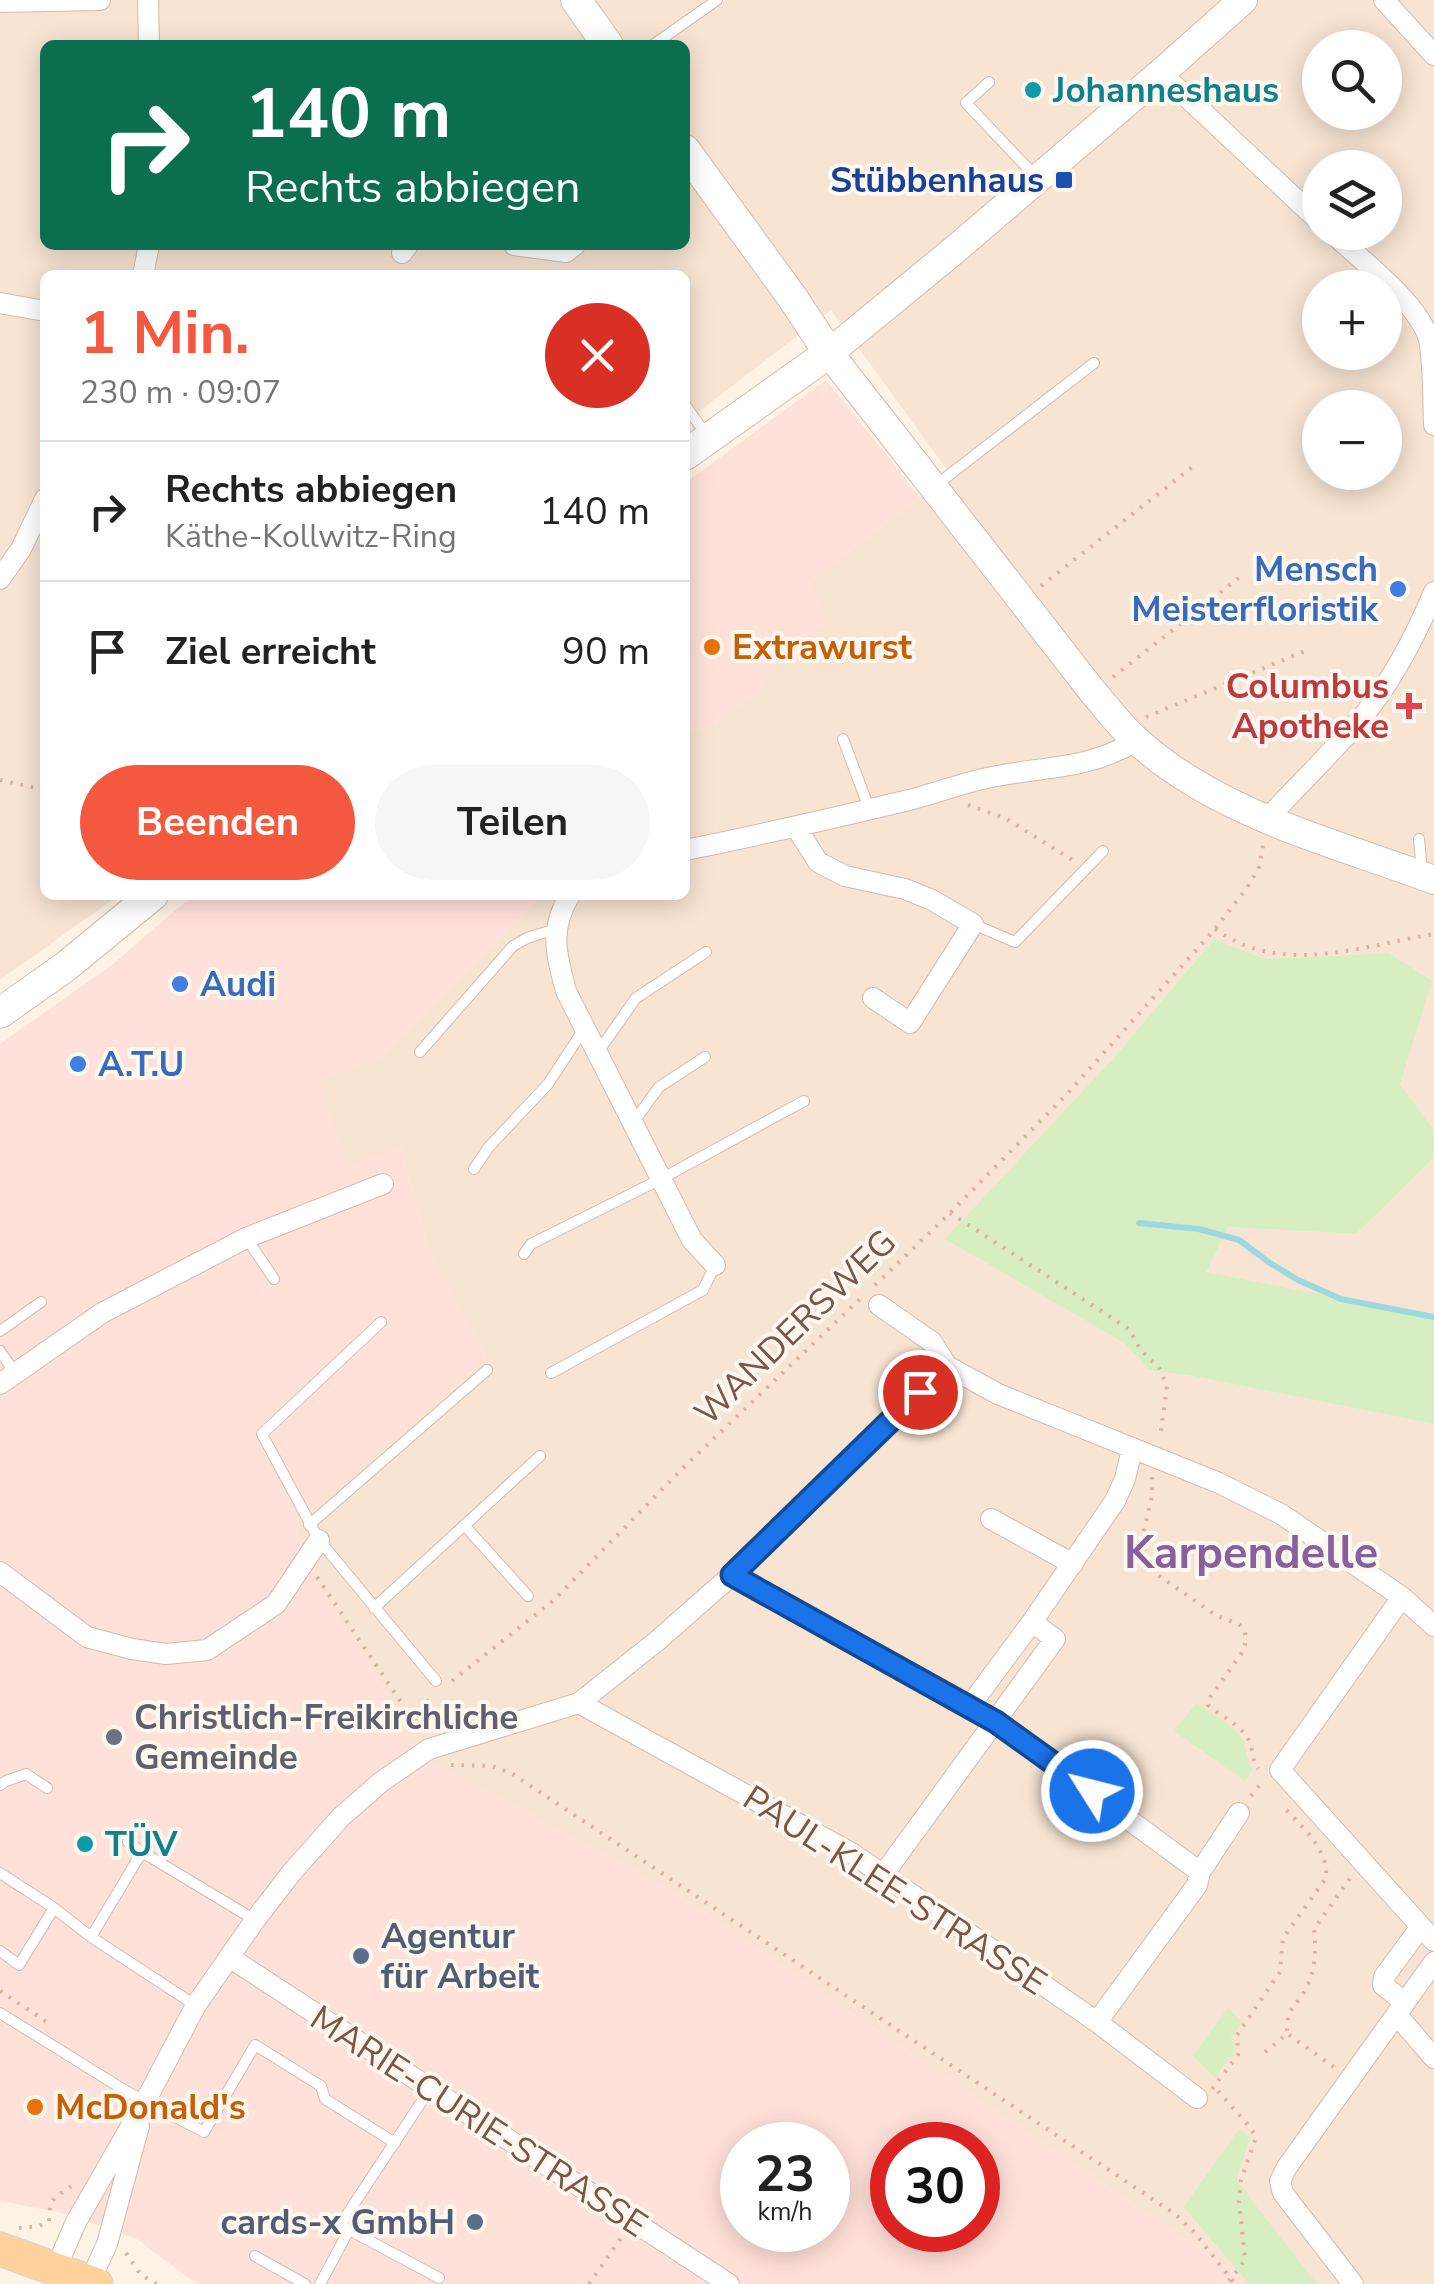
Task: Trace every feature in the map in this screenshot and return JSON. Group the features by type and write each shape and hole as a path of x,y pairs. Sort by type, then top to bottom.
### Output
{"main road":[{"path":"576,0 604,40"},
{"path":"690,160 830,353 697,447"},
{"path":"0,1013 147,900"},
{"path":"0,2249 93,2283"}],"street":[{"path":"0,2 100,0"},
{"path":"148,0 150,40"},
{"path":"1243,0 830,353 1130,734 1175,770 1214,794 1267,819 1428,878"},
{"path":"1384,0 1434,55"},
{"path":"1161,73 1302,205"},
{"path":"1351,250 1408,304 1422,323 1432,351 1434,422"},
{"path":"0,302 40,310"},
{"path":"0,580 40,508"},
{"path":"1267,819 1326,768 1388,680 1434,592"},
{"path":"690,849 796,827 995,776 1070,766 1112,755 1130,734"},
{"path":"796,827 818,862 845,876 905,889 974,924 910,1023 873,998"},
{"path":"567,900 558,914 555,950 566,991 692,1240 715,1264"},
{"path":"8,1378 102,1314 246,1238 383,1184"},
{"path":"872,1295 932,1342 947,1366 998,1394 1219,1482 1281,1514 1402,1597 1434,1626"},
{"path":"56,2268 92,2192 146,2102 196,2006 255,1920 341,1817 429,1748 580,1704 732,1575 947,1366"},
{"path":"970,1706 1073,1564 1116,1501 1124,1480 1145,1454"},
{"path":"991,1518 1073,1564"},
{"path":"0,1572 88,1637 166,1654 207,1650 276,1604 295,1577 314,1533"},
{"path":"732,1575 996,1722 1200,1872"},
{"path":"1402,1597 1280,1770 1427,1935 1384,1976 1382,1985 1434,2058"},
{"path":"883,1875 1054,1639 1032,1622"},
{"name":"PAUL-KLEE-STRASSE","path":"580,1704 852,1854 1206,2093"},
{"path":"1097,2022 1197,1885 1200,1872 1239,1813"},
{"name":"MARIE-CURIE-STRASSE","path":"230,1957 730,2284"},
{"path":"1353,2284 1283,2193 1280,2181 1286,2167 1434,1962"},
{"path":"93,2283 146,2102"}],"lane":[{"path":"660,40 717,0"},
{"path":"989,82 966,103 1037,179"},
{"path":"934,487 1094,363"},
{"path":"690,422 697,447"},
{"path":"843,739 870,809"},
{"path":"1419,839 1428,878"},
{"path":"974,924 1015,942 1103,851"},
{"path":"420,1052 513,946 557,929"},
{"path":"597,1053 636,998 706,952"},
{"path":"474,1169 488,1148 548,1084 584,1028"},
{"path":"633,1124 659,1087 705,1057"},
{"path":"524,1254 531,1244 804,1102"},
{"path":"246,1238 274,1279"},
{"path":"551,1372 702,1290 715,1264"},
{"path":"0,1331 41,1302"},
{"path":"381,1322 262,1434 314,1533 436,1681"},
{"path":"0,1351 8,1378"},
{"path":"314,1533 488,1370"},
{"path":"374,1608 540,1456"},
{"path":"464,1526 528,1596"},
{"path":"0,1785 26,1774 46,1788"},
{"path":"128,1842 255,1920"},
{"path":"91,1937 142,1852"},
{"path":"0,1873 196,2006"},
{"path":"0,1951 20,1965 54,1908"},
{"path":"5,2016 146,2102 204,2132 255,2045 320,2086 325,2099 395,2143"},
{"path":"430,2089 340,2225 439,2278"},
{"path":"320,2284 350,2230"},
{"path":"255,2256 305,2284"}],"path":[{"path":"1022,601 1196,464"},
{"path":"1094,692 1245,574"},
{"path":"1130,734 1305,651"},
{"path":"0,780 40,789"},
{"path":"935,793 1005,818 1086,868"},
{"name":"WANDERSWEG","path":"417,1726 421,1707 554,1600 683,1468 872,1295 1066,1095 1247,888 1260,867 1267,819"},
{"path":"1215,929 1253,950 1306,955 1434,934"},
{"path":"950,1213 1129,1329 1140,1349 1160,1369 1167,1386 1145,1454 1152,1472 1152,1496 1142,1538 1148,1564 1218,1616 1244,1629 1244,1650 1208,1705 1250,1740 1253,1762 1268,1789"},
{"path":"295,1577 318,1578 442,1763 491,1766 511,1774 560,1806 1152,2199 1195,2233 1233,2281"},
{"path":"1239,1813 1265,1778"},
{"path":"1222,2284 1233,2281 1245,2260 1239,2202 1256,2137 1249,2126 1206,2093 1238,2055 1237,2035 1280,1972 1284,1938 1326,1878 1322,1852 1278,1800"},
{"path":"1287,2034 1286,2016 1308,1985 1316,1950 1314,1929 1362,1861"},
{"path":"1266,2052 1287,2034"},
{"path":"1287,2034 1338,2070"},
{"path":"49,2221 52,2199 78,2178"},
{"path":"590,2284 632,2222"}],"shaded area":[{"path":"0,0 1434,0 1434,1130 1400,1084 1388,953 1265,959 1214,939 1111,1061 1123,1342 1149,1370 1434,1424 1434,2284 1251,2284 671,1890 435,1763 315,1582 294,1525 487,1359 427,1246 401,1147 348,1167 317,1080 382,1057 537,900 690,900 690,733 725,717 760,689 782,653 826,622 810,582 920,497 953,478 831,310 690,418 690,270 40,270 40,900 112,900 0,980"},
{"path":"826,380 920,497 810,582 827,622 782,653 760,689 725,717 690,733 690,479"},
{"path":"187,900 537,900 382,1057 318,1080 348,1166 401,1147 427,1246 487,1359 294,1525 315,1582 435,1763 671,1890 1251,2284 197,2284 137,2239 63,2213 0,2201 0,1044 113,964"},
{"path":"1434,1158 1434,1317 1207,1273 1228,1227 1356,1234"}],"green space":[{"path":"1214,939 1265,959 1388,953 1432,981 1400,1084 1434,1130 1434,1158 1356,1234 1228,1227 1207,1272 1434,1317 1434,1424 1149,1370 1123,1342 945,1239 1111,1061"},
{"path":"1196,1703 1242,1739 1253,1770 1245,1781 1174,1731"},
{"path":"1228,2008 1242,2022 1231,2037 1234,2052 1215,2078 1193,2056"},
{"path":"1239,2129 1250,2137 1236,2180 1317,2284 1249,2284 1184,2207"}],"waterway":[{"path":"1139,1223 1199,1229 1239,1240 1298,1280 1341,1299 1434,1317"}],"place":[{"name":"Johanneshaus","path":"1033,90"},
{"name":"Stübbenhaus","path":"1064,180"},
{"name":"Mensch Meisterfloristik","path":"1398,589"},
{"name":"Extrawurst","path":"712,647"},
{"name":"Columbus Apotheke","path":"1409,706"},
{"name":"Audi","path":"180,984"},
{"name":"A.T.U","path":"78,1064"},
{"name":"Christlich-Freikirchliche Gemeinde","path":"114,1737"},
{"name":"TÜV","path":"85,1844"},
{"name":"Agentur für Arbeit","path":"361,1956"},
{"name":"McDonald's","path":"35,2107"},
{"name":"cards-x GmbH","path":"475,2222"}],"district":[{"name":"Karpendelle","path":"1251,1552"}],"route":[{"path":"920,1392 732,1575 996,1722 1092,1791"}]}
